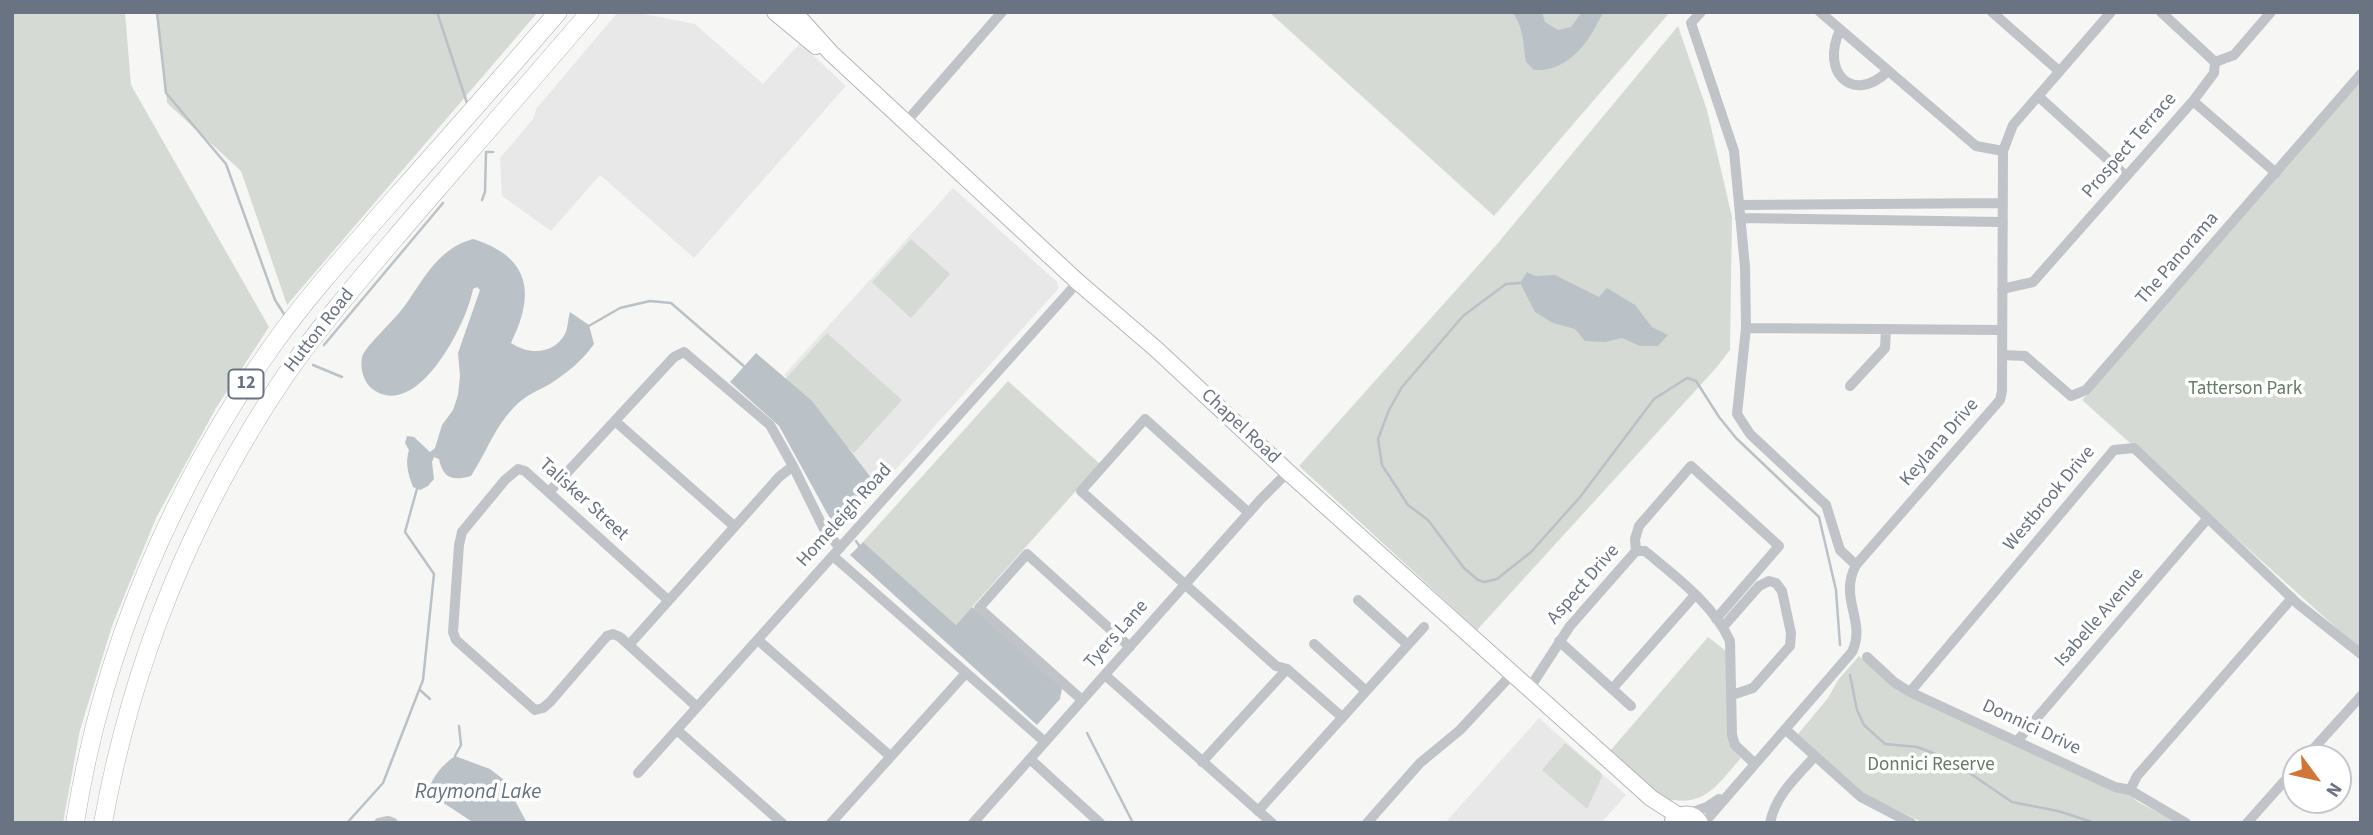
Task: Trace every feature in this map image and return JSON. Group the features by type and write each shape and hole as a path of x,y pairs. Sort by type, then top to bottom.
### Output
{"main road":[{"name":"Hutton Road","path":"75,823 92,738 116,656 155,551 190,480 235,400 296,314 338,262 558,12"},
{"name":"Hutton Road","path":"103,823 127,716 152,635 179,567 214,494 263,409 329,317 590,12"},
{"name":"Chapel Road","path":"775,12 813,45 831,53"},
{"name":"Chapel Road","path":"794,12 831,53 1078,282 1651,798 1685,820"},
{"path":"190,480 214,494"}],"street":[{"path":"906,122 1002,12"},
{"path":"1685,820 1736,785 1856,645 1856,628 1848,587 1856,565 1840,550 1826,505 1750,435 1737,414 1746,328 1741,218 1734,151 1691,23 1701,12"},
{"path":"1820,12 1976,146 2003,151"},
{"path":"1992,12 2059,71"},
{"name":"Keylana Drive","path":"1856,565 2000,400 2003,151 2014,125 2111,12"},
{"path":"2161,12 2215,62 2234,55 2271,12"},
{"path":"1840,30 1832,57 1837,73 1846,81 1858,85 1872,83 1887,72"},
{"name":"Prospect Terrace","path":"2002,289 2033,282 2193,101 2214,73 2215,62"},
{"name":"The Panorama","path":"2002,355 2025,356 2071,396 2086,390 2361,74"},
{"path":"2038,96 2126,176"},
{"path":"2193,101 2276,173"},
{"path":"1739,205 2003,203"},
{"path":"1741,218 2003,222"},
{"name":"Homeleigh Road","path":"638,773 1078,282"},
{"path":"1746,328 2002,330"},
{"path":"1850,386 1885,348 1886,329"},
{"path":"549,492 674,357 684,352 770,425 836,552 1045,742"},
{"path":"1249,513 1146,419 1081,491 1276,666 1287,669 1342,717"},
{"path":"615,421 734,526"},
{"name":"Westbrook Drive","path":"1910,692 2114,450 2134,448 2292,598 2361,654"},
{"path":"697,707 629,645 734,526 779,477 793,466"},
{"path":"1636,551 1635,539 1639,526 1691,466 1779,546 1719,623"},
{"name":"Talisker Street","path":"629,645 613,634 607,636 550,702 535,710 456,640 453,632 462,532 515,470 525,471 668,600"},
{"name":"Tyers Lane","path":"972,823 1288,472"},
{"name":"Isabelle Avenue","path":"2018,740 2208,518"},
{"name":"Aspect Drive","path":"1529,689 1559,641 1636,551 1645,551 1695,595 1719,623 1730,641 1732,735 1735,745 1754,764"},
{"path":"1082,700 979,608 1027,554 1130,647"},
{"path":"1719,623 1759,586 1769,581 1776,583 1782,591 1791,633 1790,646 1753,688 1732,695"},
{"path":"1612,689 1695,595"},
{"path":"2130,790 2137,776 2292,598"},
{"path":"1358,600 1408,645"},
{"path":"1258,811 1424,627"},
{"path":"758,640 890,756"},
{"path":"1559,641 1631,706"},
{"path":"1314,644 1366,691"},
{"name":"Donnici Drive","path":"1867,657 1894,682 1910,692 2115,787 2130,790 2186,823"},
{"path":"1202,762 1287,669"},
{"path":"831,823 966,673"},
{"path":"1367,823 1420,762 1460,730 1513,674"},
{"path":"1105,675 1272,823"},
{"path":"2318,744 2361,696"},
{"path":"1785,729 1861,797 1911,823"},
{"path":"677,730 782,823"},
{"path":"1770,823 1773,808 1782,792 1815,756"},
{"path":"1030,759 1100,823"},
{"path":"2247,823 2282,784"},
{"path":"1685,820 1736,785"},
{"path":"379,823 393,823"}],"shaded area":[{"path":"618,12 634,12 695,24 763,84 800,43 846,86 694,258 600,175 551,231 502,196 500,158 534,118 536,109"},
{"path":"953,188 1057,282 1058,289 879,488 840,453 812,401 784,375"},
{"path":"1539,718 1626,795 1601,823 1445,823"}],"green space":[{"path":"12,12 125,12 131,85 269,327 216,408 156,518 112,626 80,730 63,823 12,823"},
{"path":"158,12 538,12 287,305 241,171 167,103"},
{"path":"1269,12 1670,12 1494,216"},
{"path":"1678,26 1707,110 1732,217 1730,350 1477,630 1299,466 1498,243"},
{"name":"Tatterson Park","path":"2361,78 2361,650 2082,400"},
{"path":"911,239 950,274 911,318 872,282"},
{"path":"827,333 902,400 854,453 779,386"},
{"path":"1008,381 1100,464 956,625 863,542"},
{"path":"1708,637 1726,651 1731,747 1741,758 1712,790 1704,795 1669,803 1610,751"},
{"name":"Donnici Reserve","path":"1859,656 1898,689 2129,794 2138,802 2179,823 1924,823 1866,795 1798,734"},
{"path":"1565,743 1601,773 1602,777 1587,809 1542,770"}],"water":[{"path":"1512,12 1542,12 1545,22 1558,30 1571,27 1582,12 1603,12 1592,34 1577,53 1558,66 1534,70 1526,62 1521,30"},
{"path":"473,239 506,256 517,267 523,279 524,308 511,343 533,351 554,346 565,334 570,312 589,325 594,344 568,371 513,408 499,426 471,476 450,477 443,471 439,459 434,457 434,479 420,490 413,487 408,473 409,450 405,443 407,436 414,437 430,452 435,448 442,425 453,410 458,395 458,353 480,290 477,287 473,289 461,325 436,366 421,382 404,393 387,395 370,387 363,373 362,357 402,310 442,256 461,243"},
{"path":"1527,272 1535,276 1555,275 1599,297 1607,288 1635,305 1652,327 1668,335 1658,346 1640,346 1622,338 1605,342 1585,341 1575,329 1553,323 1535,312 1520,283"},
{"path":"756,353 812,401 879,488 838,533 779,426 730,382"},
{"path":"863,542 956,625 972,607 1062,688 1060,699 1037,725 850,555"},
{"name":"Raymond Lake","path":"455,756 490,769 504,780 527,823 474,823 433,796 428,791 432,780"}],"waterway":[{"path":"157,12 166,93 226,164 275,300 284,314"},
{"path":"437,12 467,103"},
{"path":"482,200 485,192 486,152 493,152"},
{"path":"324,345 443,203"},
{"path":"1520,283 1506,284 1463,316 1402,387 1389,410 1378,439 1382,465 1408,505 1428,520 1464,568 1478,580 1484,582 1497,579 1531,552 1580,497 1654,399 1687,378 1696,381 1736,438 1819,517 1836,590 1840,645"},
{"path":"587,327 620,308 650,301 671,303 746,368"},
{"path":"313,365 342,377"},
{"path":"347,823 383,783 423,680 434,574 405,532 418,485"},
{"path":"856,541 860,547"},
{"path":"1850,675 1857,710 1864,725 1885,744 1917,747 1949,759 2012,802 2058,811 2095,823"},
{"path":"420,690 430,699"},
{"path":"455,756 461,745 459,726"},
{"path":"1087,733 1133,823"}]}
